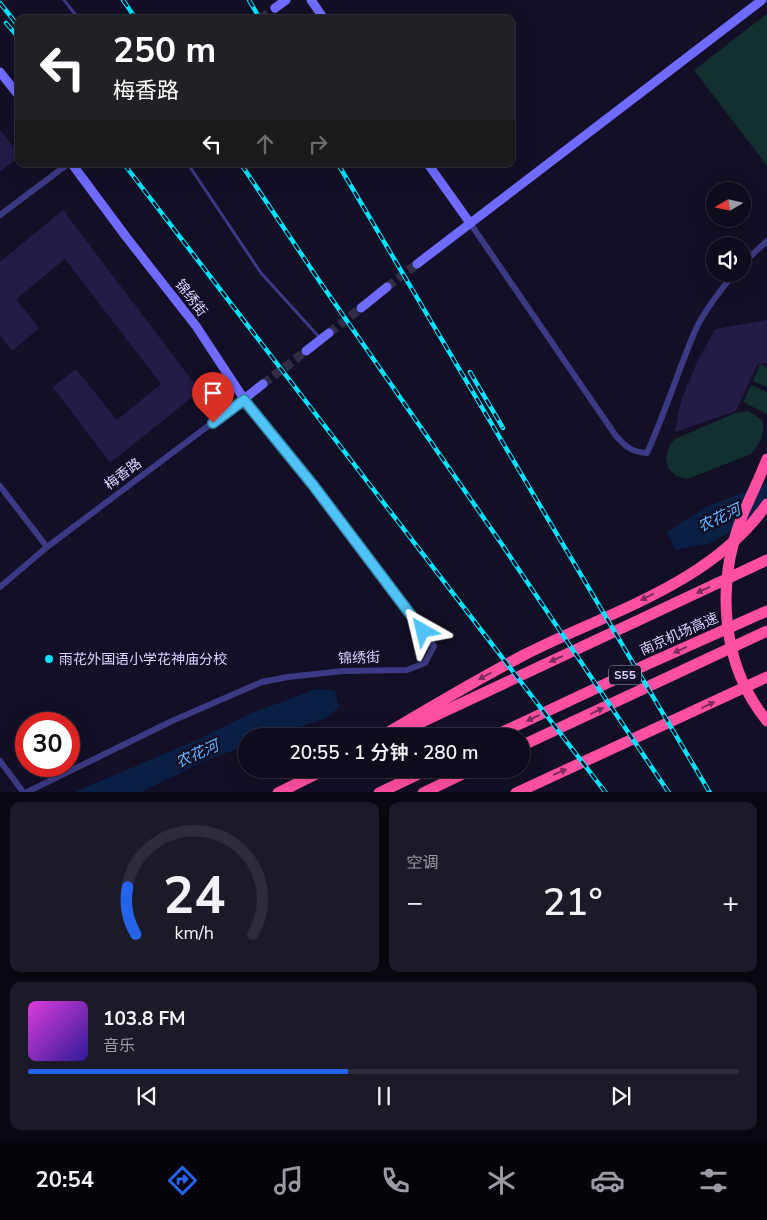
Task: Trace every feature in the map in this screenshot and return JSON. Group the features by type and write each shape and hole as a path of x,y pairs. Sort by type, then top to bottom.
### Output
{"highway":[{"path":"767,460 741,520 728,567 725,605 729,637 738,672 757,708 767,721"},
{"path":"395,728 457,690 525,654 682,579 717,557 733,544 767,504"},
{"path":"408,728 765,561"},
{"name":"南京机场高速","path":"511,728 762,613"},
{"name":"S55","path":"530,742 767,631"},
{"path":"516,792 767,677"},
{"path":"278,792 307,778"},
{"path":"379,792 409,778"},
{"path":"423,792 453,778"}],"street":[{"path":"275,8 286,0"},
{"path":"311,0 321,15"},
{"path":"417,264 762,0"},
{"path":"0,72 15,91"},
{"path":"0,214 64,167"},
{"name":"锦绣街","path":"25,792 172,721 262,682 343,671 407,670 425,663 434,646 313,485 244,400 196,326 74,167"},
{"path":"430,167 616,436 635,452 647,453 662,422 695,329 727,282"},
{"path":"751,256 767,241"},
{"path":"361,308 387,288"},
{"path":"306,351 325,336"},
{"name":"梅香路","path":"0,586 48,547 263,384"},
{"path":"0,486 48,547"},
{"path":"0,761 25,792"}],"lane":[{"path":"64,0 76,15"},
{"path":"190,167 262,273 325,336"}],"green space":[{"path":"767,14 767,166 694,70"},
{"path":"760,364 767,368 767,387 753,381"},
{"path":"751,385 767,392 767,414 743,402"},
{"path":"748,411 762,420 764,429 757,447 751,454 687,479 676,476 668,468 666,457 670,444 675,439 735,413"}],"water":[{"name":"农花河","path":"767,483 767,513 708,544 675,550 667,532 706,507"},
{"name":"农花河","path":"316,689 335,691 339,707 327,718 297,728 238,728 238,749 209,759 141,792 75,792 199,739 252,713"}],"building":[{"path":"0,130 15,149 15,160 0,172"},
{"path":"63,210 200,391 110,463 53,387 76,369 117,420 161,384 65,259 16,299 39,328 12,351 0,335 0,262"},
{"path":"767,320 767,363 758,364 736,411 675,432 681,401 697,362 715,329"}],"tunnel":[{"path":"266,15 275,8"},
{"path":"387,287 417,264"},
{"path":"329,333 361,308"},
{"path":"263,384 306,351"}],"railway":[{"path":"123,0 133,15"},
{"path":"249,0 258,15"},
{"path":"0,3 15,22"},
{"path":"6,23 15,33"},
{"path":"126,167 605,792"},
{"path":"243,167 320,282 501,543 668,792"},
{"path":"340,167 709,792"},
{"path":"470,372 503,428"}],"place":[{"name":"雨花外国语小学花神庙分校","path":"49,659"}],"route":[{"path":"213,423 244,400 313,485 423,631"}]}
